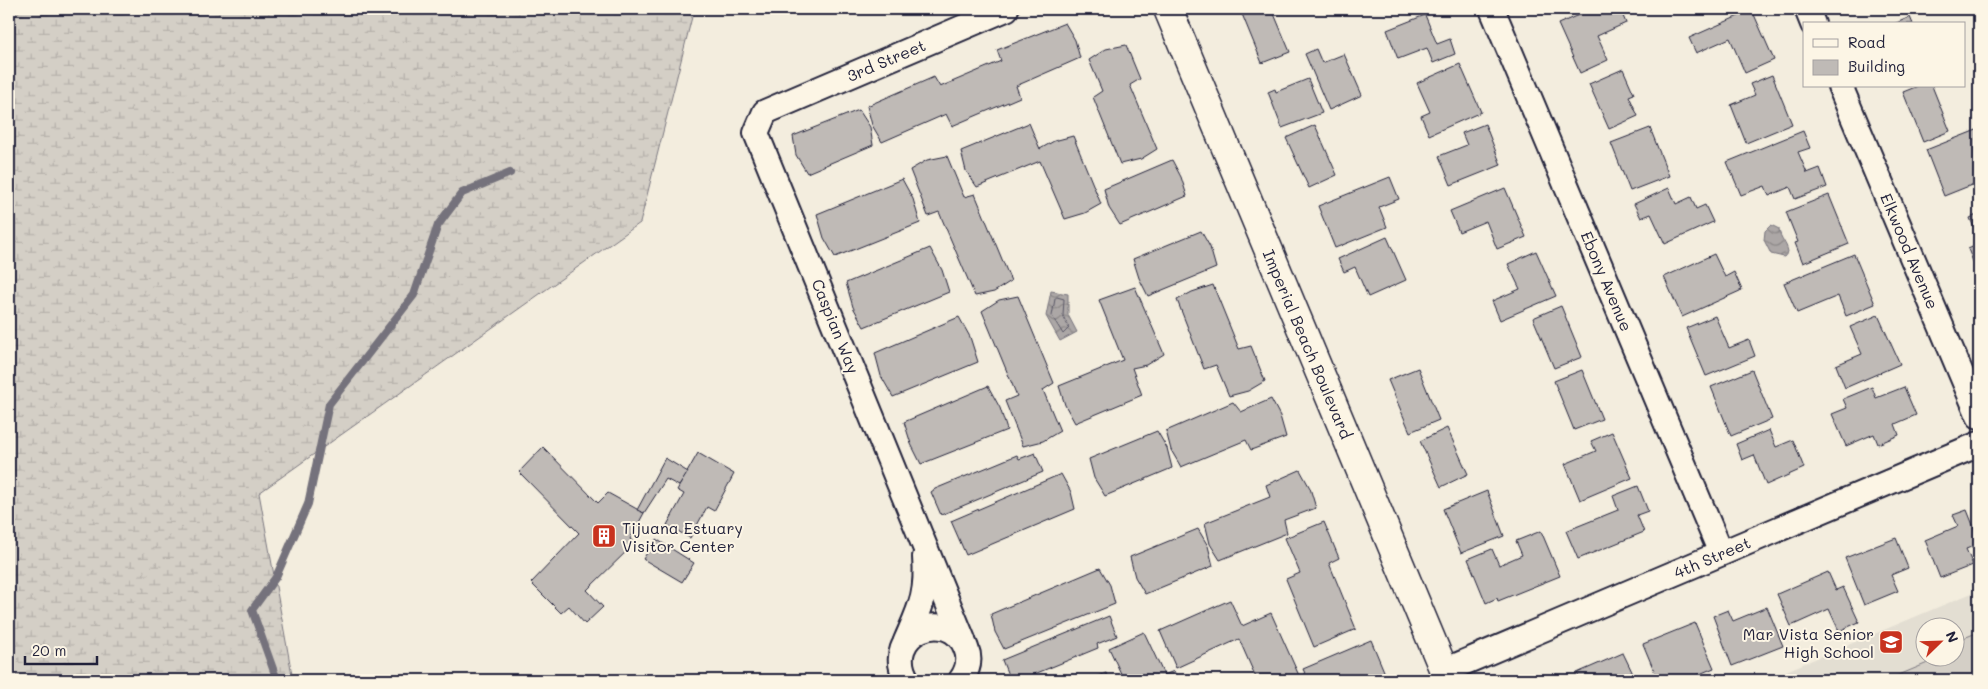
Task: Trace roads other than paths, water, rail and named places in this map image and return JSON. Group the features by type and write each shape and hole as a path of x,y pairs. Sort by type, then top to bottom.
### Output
{"main road":[{"name":"Imperial Beach Boulevard","path":"1168,9 1446,676"}],"street":[{"name":"3rd Street","path":"765,112 1006,9"},
{"name":"Ebony Avenue","path":"1492,9 1721,553"},
{"path":"1807,9 1812,22"},
{"name":"Elkwood Avenue","path":"1841,88 1979,416"},
{"name":"Caspian Way","path":"765,112 756,133 924,541 966,648 981,680"},
{"name":"4th Street","path":"1446,676 1721,553 1979,444"},
{"name":"Caspian Way","path":"907,680 900,662 927,584 924,541"},
{"path":"906,642 923,628 933,626 944,628 966,648 966,673 962,680"}],"water":[{"path":"1771,225 1779,229 1786,246 1788,252 1784,257 1771,254 1764,240 1765,231"},
{"path":"1051,291 1068,294 1068,315 1077,332 1060,341 1046,316"}],"waterway":[{"path":"277,680 252,610 276,577 308,504 329,404 414,295 438,225 462,193 510,173"}],"place":[{"name":"Tijuana Estuary Visitor Center","path":"604,536"},
{"name":"Mar Vista Senior High School","path":"1891,642"}]}
